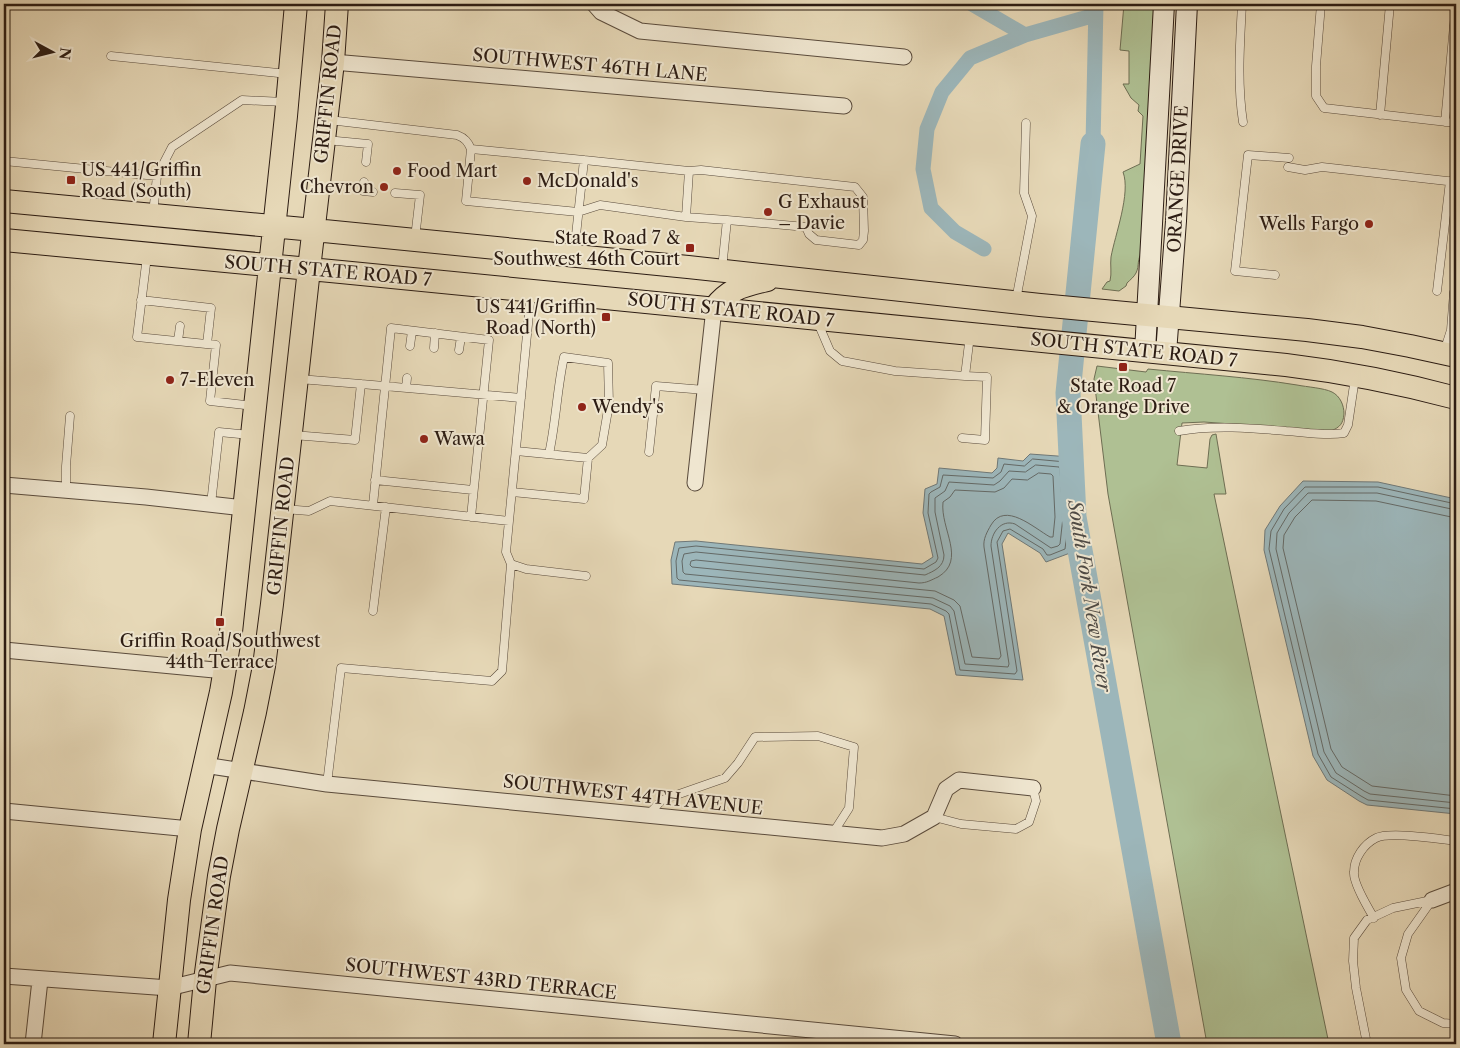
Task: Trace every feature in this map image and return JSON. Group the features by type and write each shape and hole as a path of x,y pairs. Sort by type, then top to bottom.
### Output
{"main road":[{"name":"GRIFFIN ROAD","path":"164,1044 179,900 190,829 225,671 231,632 275,227 296,4"},
{"name":"GRIFFIN ROAD","path":"200,1044 204,980 219,876 264,666 338,4"},
{"name":"SOUTH STATE ROAD 7","path":"4,201 314,230 1040,305 1307,330 1362,337 1450,355"},
{"name":"SOUTH STATE ROAD 7","path":"4,240 1286,365 1410,386 1456,398"},
{"path":"714,308 722,297 739,287 780,277"}],"street":[{"path":"594,4 601,12 640,31 904,56"},
{"name":"ORANGE DRIVE","path":"1156,352 1160,87 1164,4"},
{"name":"ORANGE DRIVE","path":"1158,315 1176,221 1187,4"},
{"name":"SOUTHWEST 46TH LANE","path":"333,62 844,106"},
{"path":"1160,87 1166,104 1181,121"},
{"path":"695,483 714,308"},
{"path":"4,485 146,497 244,508"},
{"path":"4,650 225,671"},
{"name":"SOUTHWEST 44TH AVENUE","path":"204,765 327,784 882,838 904,834 934,817"},
{"path":"934,817 946,790 959,780 1033,788"},
{"path":"4,811 190,829"},
{"path":"1432,900 1456,891"},
{"name":"SOUTHWEST 43RD TERRACE","path":"4,976 169,988 230,973 955,1044"},
{"path":"33,1044 40,980"}],"lane":[{"path":"1242,4 1240,47 1243,122"},
{"path":"1321,4 1316,66 1316,96 1324,108 1456,123"},
{"path":"1380,114 1390,4"},
{"path":"1444,122 1456,4"},
{"path":"111,56 290,74"},
{"path":"152,215 157,176 172,147 242,100 287,103"},
{"path":"1015,302 1032,216 1024,193 1026,123"},
{"path":"325,130 457,135 462,137 472,149 466,201 578,212 600,205 686,217 806,227 809,234 816,240 859,244 864,231 863,197 855,188 701,170 689,171 472,149"},
{"path":"325,130 368,144 366,162"},
{"path":"1275,275 1235,272 1246,165 1248,155 1289,158"},
{"path":"573,256 584,160"},
{"path":"4,161 157,176"},
{"path":"1288,167 1305,170 1322,167 1453,182 1438,291"},
{"path":"686,217 689,171"},
{"path":"364,182 363,191 373,192"},
{"path":"395,193 420,195 415,240"},
{"path":"721,271 727,220"},
{"path":"147,254 137,337 216,345 210,401 256,406"},
{"path":"327,784 341,668 366,666 492,681 502,671 511,564 506,552 531,291"},
{"path":"1450,355 1454,292"},
{"path":"141,300 181,309 211,308 207,344"},
{"path":"816,318 830,351 842,361 895,371 987,377 985,440 962,438"},
{"path":"178,341 180,326"},
{"path":"373,505 391,328 435,333 489,340 471,517"},
{"path":"410,346 412,331"},
{"path":"434,348 435,333"},
{"path":"965,376 970,333"},
{"path":"459,350 461,337"},
{"path":"512,492 584,499 588,458 602,445 609,404 608,363 564,357 558,386 554,433 549,454"},
{"path":"1179,431 1215,428 1344,433 1348,425 1355,376"},
{"path":"297,378 521,398"},
{"path":"406,388 407,378"},
{"path":"430,390 431,380"},
{"path":"454,392 455,383"},
{"path":"291,434 355,440 361,384"},
{"path":"649,452 656,386 705,390"},
{"path":"66,490 70,416"},
{"path":"211,504 219,432 252,435"},
{"path":"516,451 588,458"},
{"path":"375,480 473,490"},
{"path":"282,509 309,511 330,501 509,521"},
{"path":"373,611 386,507"},
{"path":"511,564 526,569 586,576"},
{"path":"648,815 662,800 725,778 738,763 755,737 818,736 854,747 849,808 833,833"},
{"path":"934,817 961,824 1016,829 1029,822 1036,801 1033,788"},
{"path":"1374,918 1362,895 1354,873 1360,852 1377,837 1395,835 1456,841"},
{"path":"1367,1044 1356,988 1353,961 1354,938 1367,920 1393,908 1432,900"},
{"path":"1432,900 1408,934 1402,958 1406,990 1419,1011 1443,1023 1456,1024"}],"green space":[{"path":"1124,4 1159,4 1143,252 1135,274 1126,286 1119,291 1102,289 1111,278 1111,257 1124,202 1125,181 1123,172 1140,164 1143,116 1138,111 1139,105 1131,98 1123,84 1129,84 1129,51 1120,50"},
{"path":"1097,366 1146,372 1148,369 1223,376 1315,388 1332,392 1339,398 1342,404 1344,414 1342,423 1331,431 1204,422 1182,423 1177,465 1207,468 1210,439 1212,435 1216,434 1226,494 1214,494 1329,1044 1207,1044 1108,494 1094,379"}],"water":[{"path":"1030,454 1071,457 1074,517 1070,553 1046,562 1040,553 1008,533 1002,544 1023,680 956,675 944,616 930,609 672,584 671,560 675,542 696,541 922,564 933,557 923,513 925,489 937,484 939,468 992,473 997,468 998,458 1023,461"},
{"path":"1303,481 1378,482 1456,499 1456,814 1367,805 1327,780 1313,756 1264,550 1265,530 1280,506"}],"waterway":[{"path":"972,4 1025,35 1095,15"},
{"path":"1093,144 1096,4"},
{"path":"984,249 955,232 931,208 923,169 927,129 942,92 970,58 1025,35"},
{"name":"South Fork New River","path":"1093,144 1068,393 1074,517 1169,1044"}],"place":[{"name":"Food Mart","path":"397,171"},
{"name":"US 441/Griffin Road (South)","path":"71,180"},
{"name":"McDonald's","path":"527,181"},
{"name":"Chevron","path":"384,187"},
{"name":"G Exhaust – Davie","path":"768,212"},
{"name":"Wells Fargo","path":"1369,224"},
{"name":"State Road 7 & Southwest 46th Court","path":"690,248"},
{"name":"US 441/Griffin Road (North)","path":"606,317"},
{"name":"State Road 7 & Orange Drive","path":"1123,367"},
{"name":"7-Eleven","path":"170,380"},
{"name":"Wendy's","path":"582,407"},
{"name":"Wawa","path":"424,439"},
{"name":"Griffin Road/Southwest 44th Terrace","path":"220,622"}]}
